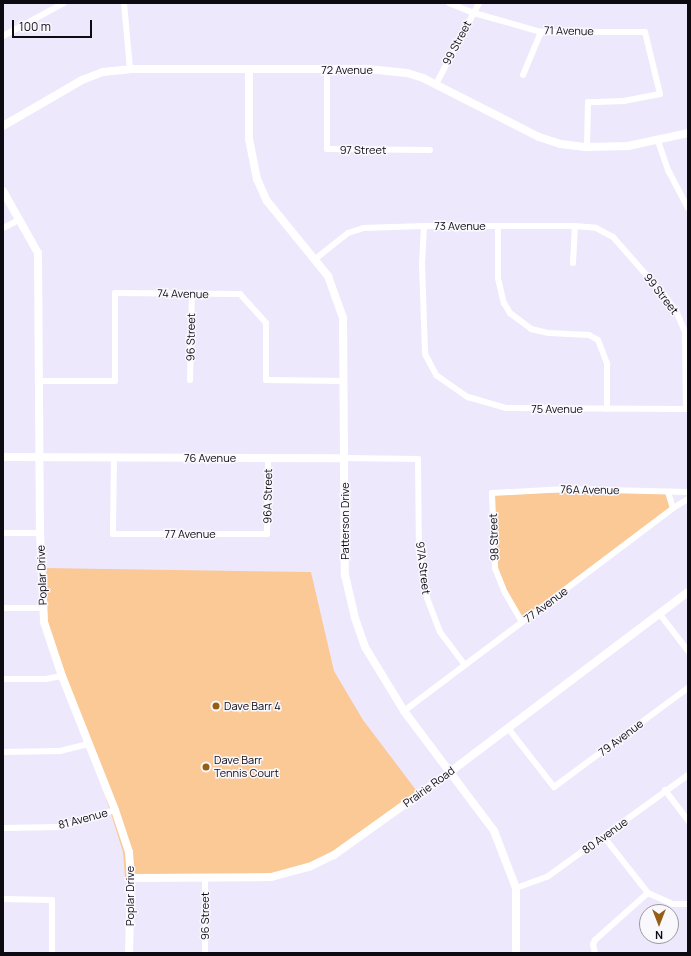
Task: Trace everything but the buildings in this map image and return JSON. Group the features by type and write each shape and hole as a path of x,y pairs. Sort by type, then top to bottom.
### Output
{"street":[{"path":"3,36 64,3"},
{"path":"124,3 130,69"},
{"name":"71 Avenue","path":"449,3 474,13 542,32 645,32 660,94 624,101 588,102 587,148"},
{"name":"99 Street","path":"436,84 479,3"},
{"path":"523,75 542,32"},
{"name":"72 Avenue","path":"3,126 92,75 130,69 384,70 407,73 436,84 549,141 574,147 587,148 628,146 658,141 688,133"},
{"name":"Patterson Drive","path":"249,69 249,139 257,179 267,202 328,276 343,318 345,575 355,618 365,647 404,711 494,831 516,888 516,953"},
{"name":"97 Street","path":"328,70 327,149 430,150"},
{"path":"658,141 668,170 688,208"},
{"name":"Poplar Drive","path":"3,191 38,253 40,533 44,622 62,676 115,810 129,852 131,878 129,953"},
{"path":"3,228 18,220"},
{"name":"73 Avenue","path":"314,260 348,233 363,228 424,226 575,226 596,228 613,237"},
{"name":"75 Avenue","path":"424,226 422,263 425,354 436,375 468,397 506,408 687,409"},
{"path":"498,226 498,278 504,303 510,313 531,329 549,333 589,335 598,340 607,364 608,409"},
{"path":"573,263 575,226"},
{"name":"99 Street","path":"613,237 664,295 677,313 686,332 687,409"},
{"name":"74 Avenue","path":"40,381 115,381 115,293 240,294 266,323 266,380 344,381"},
{"name":"96 Street","path":"190,380 192,294"},
{"name":"76 Avenue","path":"3,457 418,459"},
{"name":"77 Avenue","path":"114,458 113,534 267,534"},
{"name":"96A Street","path":"267,534 268,458"},
{"name":"97A Street","path":"418,459 419,552 427,598 440,632 465,665"},
{"name":"76A Avenue","path":"492,493 566,489 688,492"},
{"path":"668,492 673,508"},
{"name":"98 Street","path":"492,493 495,568 504,593 522,622"},
{"name":"77 Avenue","path":"404,711 673,508 688,499"},
{"path":"3,533 40,533"},
{"name":"Prairie Road","path":"131,878 271,877 309,867 334,855 450,772 688,592"},
{"path":"3,608 43,608"},
{"path":"659,613 688,651"},
{"path":"3,679 62,676"},
{"name":"79 Avenue","path":"508,728 554,787 688,688"},
{"path":"3,752 60,751 89,744"},
{"name":"80 Avenue","path":"516,888 547,877 604,837 665,790 688,775"},
{"path":"665,790 688,821"},
{"name":"81 Avenue","path":"3,828 61,827 115,810"},
{"path":"604,837 648,893 673,904 688,904"},
{"name":"96 Street","path":"205,878 205,953"},
{"path":"595,953 593,944 595,940 648,893"},
{"path":"3,899 52,900 52,953"}],"shaded area":[{"path":"668,492 673,508 522,622 495,568 492,493"},
{"path":"42,568 311,572 334,671 363,720 419,794 332,856 250,880 202,881 125,878 123,852 89,744 44,622"}],"place":[{"name":"Dave Barr 4","path":"216,706"},
{"name":"Dave Barr Tennis Court","path":"206,767"}]}
